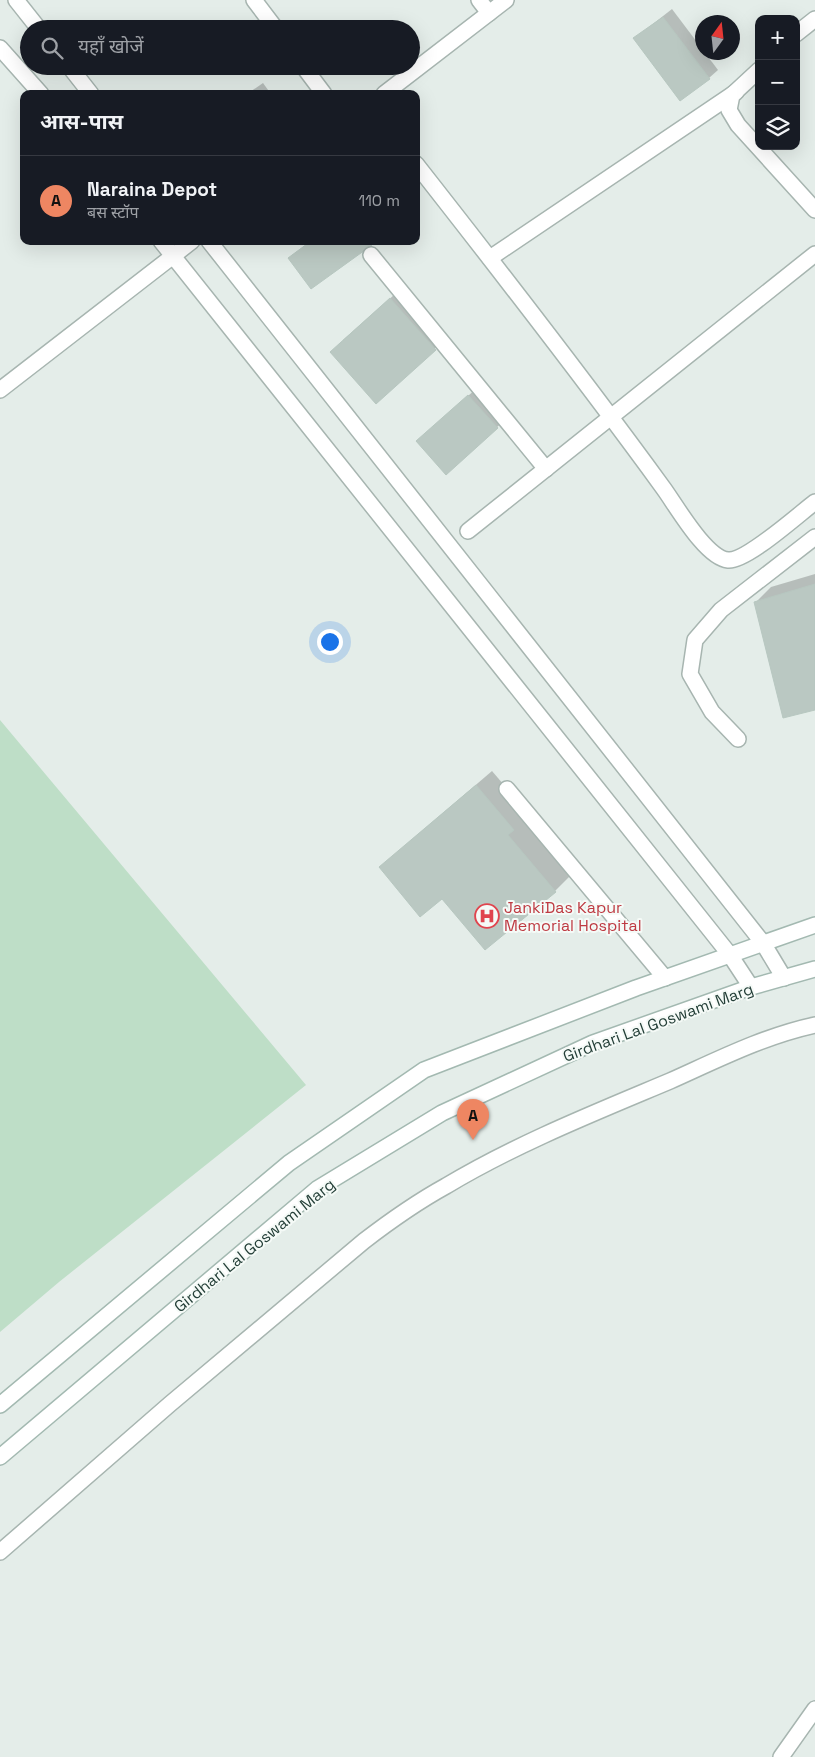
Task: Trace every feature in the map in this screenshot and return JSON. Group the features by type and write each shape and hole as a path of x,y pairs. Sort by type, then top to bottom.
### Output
{"street":[{"path":"16,0 32,20"},
{"path":"254,0 269,20"},
{"path":"479,0 488,14"},
{"path":"420,66 506,0"},
{"path":"800,31 815,18"},
{"path":"0,50 20,71"},
{"path":"490,258 736,92 755,74"},
{"path":"23,75 37,90"},
{"path":"76,75 88,90"},
{"path":"310,75 321,90"},
{"path":"389,90 409,75"},
{"path":"736,92 729,104 729,110 738,125 815,210"},
{"path":"420,169 611,417 697,534 717,557 730,561 748,554 815,502"},
{"path":"164,245 730,955 751,987"},
{"path":"0,390 187,245"},
{"path":"212,245 763,943 784,978"},
{"path":"468,531 815,254"},
{"path":"371,256 546,469"},
{"path":"738,739 712,712 690,674 696,640 721,610 815,537"},
{"path":"507,789 665,978"},
{"path":"0,1405 289,1163 424,1070 665,978 815,925"},
{"name":"Girdhari Lal Goswami Marg","path":"0,1457 317,1190 442,1113 593,1043 751,987 815,969"},
{"path":"0,1552 364,1241 396,1218 462,1177 592,1114 749,1046 792,1030 815,1025"},
{"path":"781,1757 815,1709"}],"green space":[{"path":"0,720 306,1085 59,1282 0,1332"}],"building":[{"path":"663,17 710,79 680,101 633,38"},
{"path":"306,245 372,245 311,289 288,258"},
{"path":"390,298 436,350 376,404 330,352"},
{"path":"468,395 498,428 446,475 416,441"},
{"path":"815,584 815,710 783,718 754,602"},
{"path":"476,785 514,830 508,835 556,892 485,950 442,899 420,917 379,867"}],"place":[{"name":"JankiDas Kapur Memorial Hospital","path":"487,916"},
{"name":"Naraina Depot","path":"473,1140"}]}
